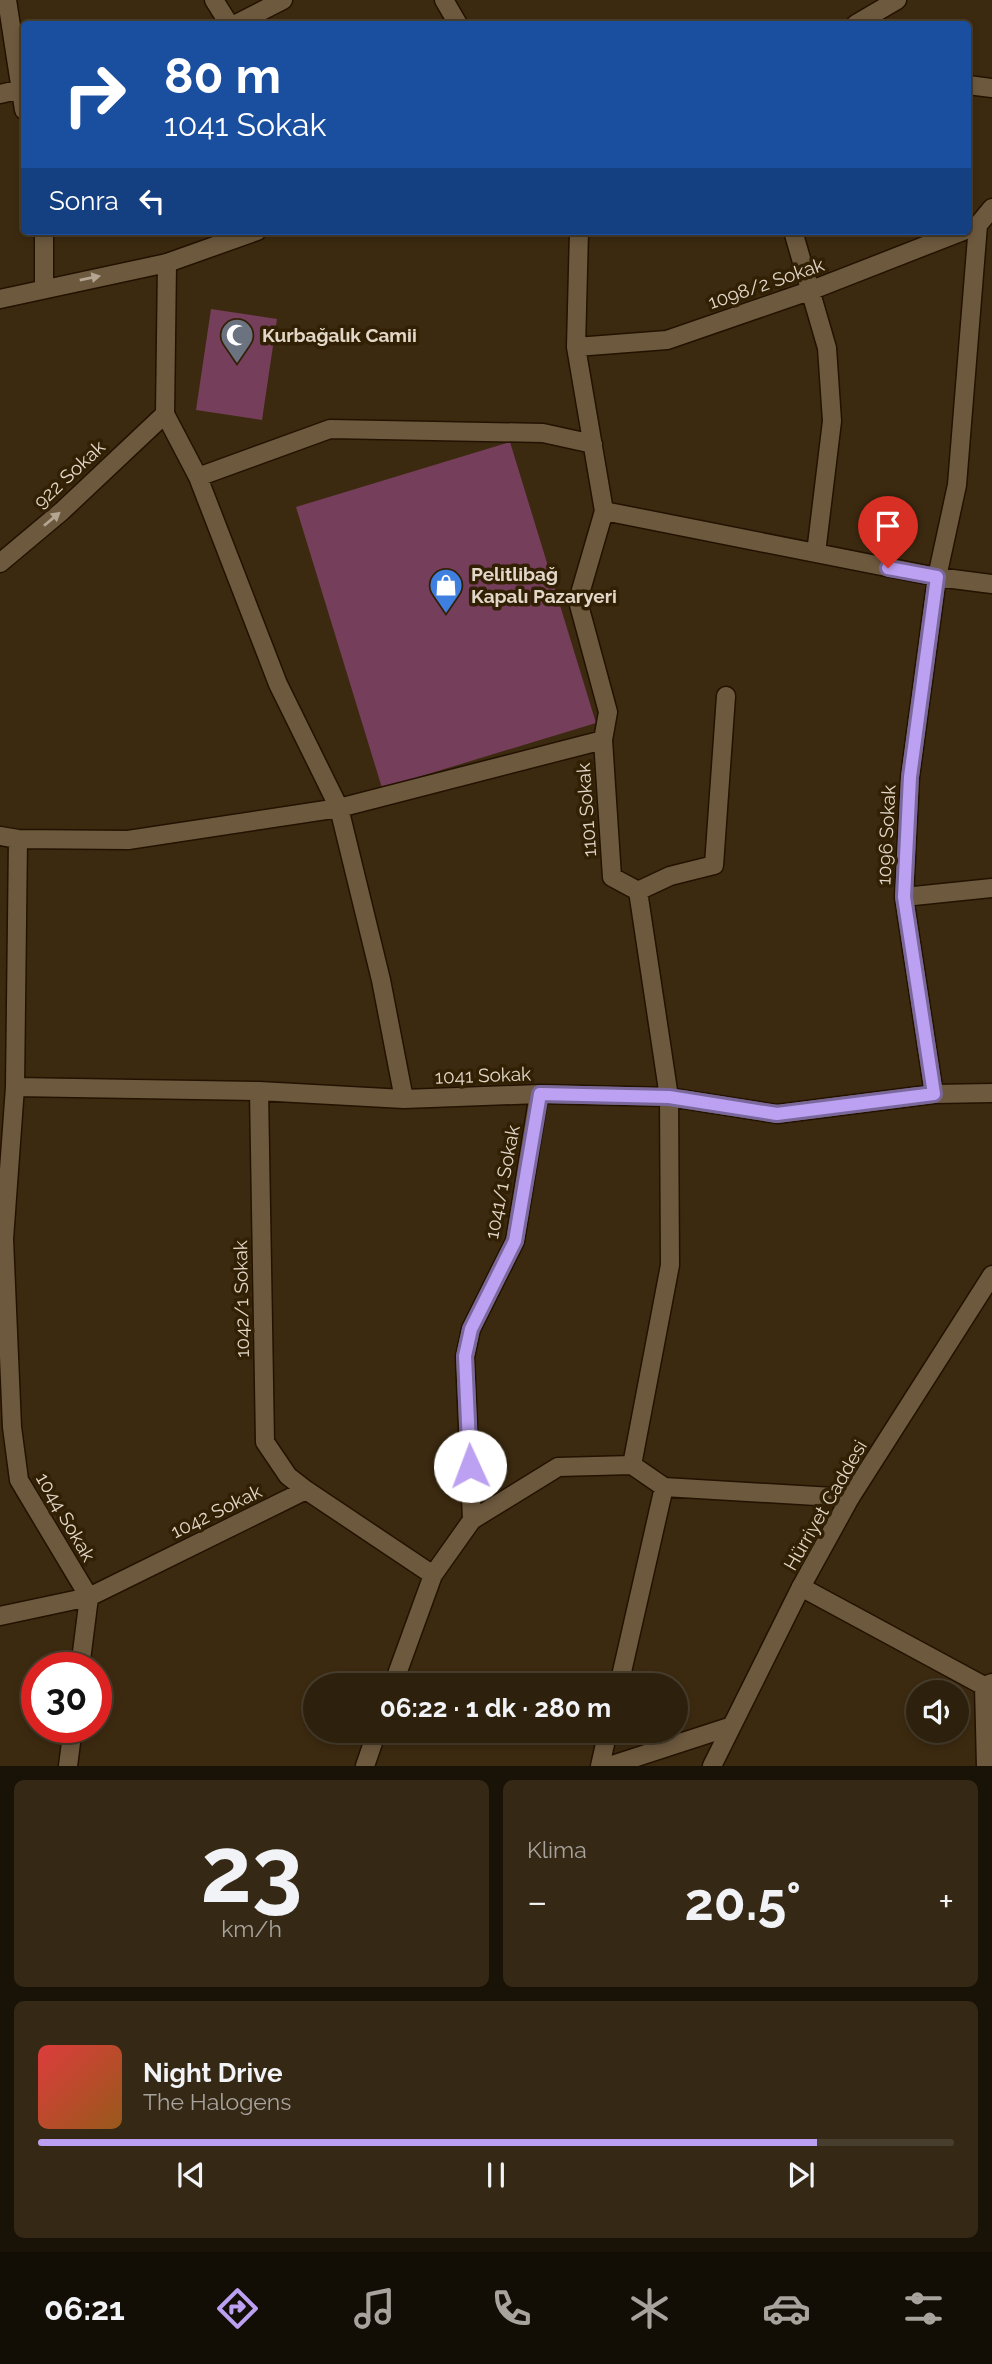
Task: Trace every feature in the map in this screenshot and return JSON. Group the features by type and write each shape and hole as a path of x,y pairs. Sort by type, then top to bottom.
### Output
{"street":[{"path":"0,94 21,89 7,0"},
{"path":"214,0 227,21"},
{"path":"242,21 283,0"},
{"path":"444,0 456,21"},
{"path":"861,21 897,0"},
{"path":"971,85 992,88"},
{"name":"1098/2 Sokak","path":"971,227 992,208"},
{"path":"44,235 44,288"},
{"path":"0,299 167,262 245,235"},
{"path":"579,235 576,347 604,511 937,577 992,584"},
{"path":"794,235 827,348 832,421 816,553"},
{"name":"1098/2 Sokak","path":"576,347 667,340 812,290 952,235"},
{"name":"1096 Sokak","path":"934,1094 904,897 910,777 937,577 957,485 970,235"},
{"path":"167,262 165,414 198,477 278,684 339,808 380,980 404,1099"},
{"name":"922 Sokak","path":"0,564 62,511 165,414"},
{"path":"198,477 330,429 543,433 593,444"},
{"name":"1101 Sokak","path":"604,511 579,605 608,712 603,740 612,877 638,891"},
{"path":"632,1465 670,1265 669,1097 638,891 670,876 714,865 726,696"},
{"path":"9,837 128,840 339,808 603,740"},
{"name":"1044 Sokak","path":"9,837 15,1087 4,1239 6,1428 19,1480 89,1597"},
{"path":"904,897 992,888"},
{"name":"1041 Sokak","path":"15,1087 259,1091 404,1099 540,1094 669,1097 777,1114 934,1094 992,1093"},
{"name":"1042/1 Sokak","path":"259,1091 265,1442 288,1476 306,1490"},
{"name":"1041/1 Sokak","path":"472,1520 465,1356 471,1329 515,1241 540,1094"},
{"name":"Hürriyet Caddesi","path":"712,1766 729,1727 801,1587 850,1498 992,1275"},
{"path":"397,1673 433,1575 472,1520 558,1467 632,1465 664,1487 850,1498"},
{"path":"622,1673 664,1487"},
{"path":"306,1490 433,1575"},
{"name":"1042 Sokak","path":"0,1616 89,1597 306,1490"},
{"path":"801,1587 988,1684 986,1766"},
{"path":"82,1652 89,1597"},
{"path":"609,1766 729,1727"},
{"path":"68,1766 71,1743"},
{"path":"365,1766 373,1743"},
{"path":"600,1766 605,1743"}],"building":[{"name":"Kurbağalık Camii","path":"211,309 277,319 262,420 196,410"},
{"name":"Pelitlibağ Kapalı Pazaryeri","path":"510,442 596,723 382,788 296,507"}],"place":[{"name":"Kurbağalık Camii","path":"237,365"},
{"name":"Pelitlibağ Kapalı Pazaryeri","path":"446,615"}],"route":[{"path":"470,1466 465,1356 471,1329 515,1241 540,1094 669,1097 777,1114 934,1094 904,897 910,777 937,577 888,568"}]}
